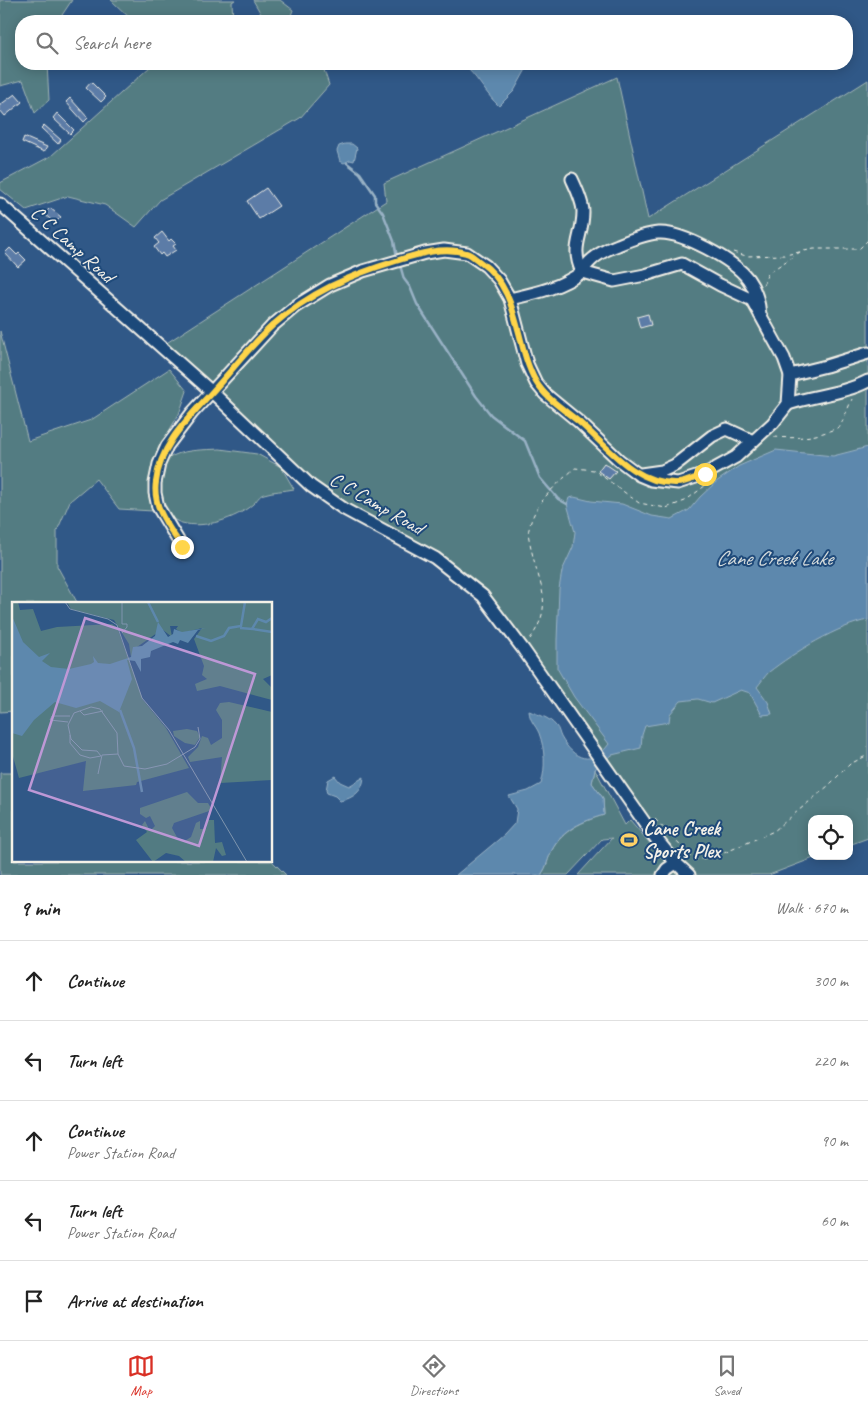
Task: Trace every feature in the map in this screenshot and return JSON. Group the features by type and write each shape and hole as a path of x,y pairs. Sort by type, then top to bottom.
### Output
{"street":[{"path":"572,179 583,211 576,248 577,260 582,272"},
{"name":"C C Camp Road","path":"0,204 212,392 311,486 344,509 435,558 483,596 523,649 654,836 689,875"},
{"path":"510,299 548,290 567,282 582,272 585,266 606,250 636,238 659,232 687,239 728,260 747,278 759,300 760,314"},
{"path":"182,547 158,507 155,483 159,464 167,446 192,413 272,326 296,306 338,282 363,271 406,258 444,250 467,253 486,266 499,280 510,299 528,364 536,383 545,394 579,422 619,460 639,475 651,480 678,483 705,474 736,457 773,423 788,404 802,399 841,392 868,381"},
{"path":"582,272 614,281 645,275 682,264 752,300 784,358 790,375 788,404"},
{"path":"790,375 868,353"},
{"path":"639,475 662,472 675,465 712,436 727,429 753,441"},
{"path":"663,875 676,862"}],"path":[{"path":"728,250 746,256 785,255 814,250 859,249 868,240"},
{"path":"762,287 768,273 800,252"},
{"path":"773,437 818,436 840,428 852,398"},
{"path":"523,649 540,626 545,606 528,530 534,512 551,488 575,468 594,470 639,503 666,508 685,501 708,483"},
{"path":"651,815 694,860 715,857 774,831 828,786 850,764 868,755"}],"green space":[{"path":"0,0 72,0 62,15 15,15 15,70 47,70 49,100 35,113 23,80 0,86"},
{"path":"111,0 235,0 232,2 233,15 127,15"},
{"path":"253,0 280,0 293,10 291,15 262,15"},
{"path":"147,70 324,70 329,85 300,118 160,200 136,227 105,205 68,196 26,210 0,189 0,183 51,156"},
{"path":"617,77 648,219 868,80 868,838 853,844 853,815 808,815 808,860 769,875 694,875 671,851 478,585 328,494 165,344 386,201 384,183"},
{"path":"0,331 28,441 91,420 169,369 187,391 179,414 156,453 150,484 153,511 119,509 96,479 70,501 57,531 57,566 77,602 12,602 12,711 0,712"},
{"path":"220,449 257,454 281,467 294,489 262,495 238,514 210,524 191,525 175,520 164,509 160,495 160,480 166,462 179,453"},
{"path":"595,769 625,825 630,820 679,875 578,875 612,838 602,839 568,875 541,875 552,850 562,837 581,823 604,815 603,798 592,783"},
{"path":"0,773 12,773 12,862 272,861 286,875 0,875"}],"water":[{"path":"469,70 526,70 514,91 499,106"},
{"path":"352,144 357,148 354,161 350,160 344,163 340,161 337,151 339,146"},
{"name":"Cane Creek Lake","path":"868,447 868,620 830,634 769,672 757,687 768,702 772,714 762,715 750,693 741,690 712,703 698,699 681,701 670,714 669,722 645,726 641,748 612,755 595,769 592,783 603,798 604,815 581,823 568,831 552,850 541,875 456,875 504,835 515,823 517,809 509,796 528,791 541,784 544,765 543,745 529,711 550,720 558,728 566,745 577,755 584,758 596,756 609,744 574,697 557,668 559,589 562,571 573,547 575,532 567,504 569,498 574,497 591,501 622,504 652,516 672,519 689,510 716,482 739,466 776,450 833,456"},
{"path":"335,776 340,782 349,786 364,777 362,786 357,793 350,798 340,801 335,796 327,793 326,790 328,780"}],"building":[{"path":"91,82 106,97 101,102 86,88"},
{"path":"15,94 22,102 5,116 0,110 0,105"},
{"path":"70,98 88,118 84,122 66,102"},
{"path":"57,113 74,130 70,134 53,118"},
{"path":"44,125 61,140 58,144 41,128"},
{"path":"24,137 47,147 44,152 22,142"},
{"path":"266,188 279,206 259,219 247,201"},
{"path":"50,208 61,217 55,223 44,214"},
{"path":"162,232 169,241 171,239 176,244 173,246 176,250 165,257 162,253 160,255 154,247 159,243 155,238"},
{"path":"10,248 26,260 18,267 5,253"},
{"path":"648,314 651,325 640,328 637,317"},
{"path":"604,463 616,471 609,479 598,471"}],"waterway":[{"path":"347,163 360,173 375,195 375,202 383,213 394,241 397,257"},
{"path":"400,265 404,279 410,287 417,304 476,396 491,415 525,441 540,478 558,499 567,504"}],"place":[{"name":"Cane Creek Sports Plex","path":"629,840"}],"route":[{"path":"182,547 158,507 155,483 159,464 167,446 192,413 272,326 296,306 330,285 363,271 425,253 444,250 467,253 486,266 499,280 510,299 528,364 536,383 545,394 579,422 619,460 639,475 663,482 678,483 705,474"}]}
